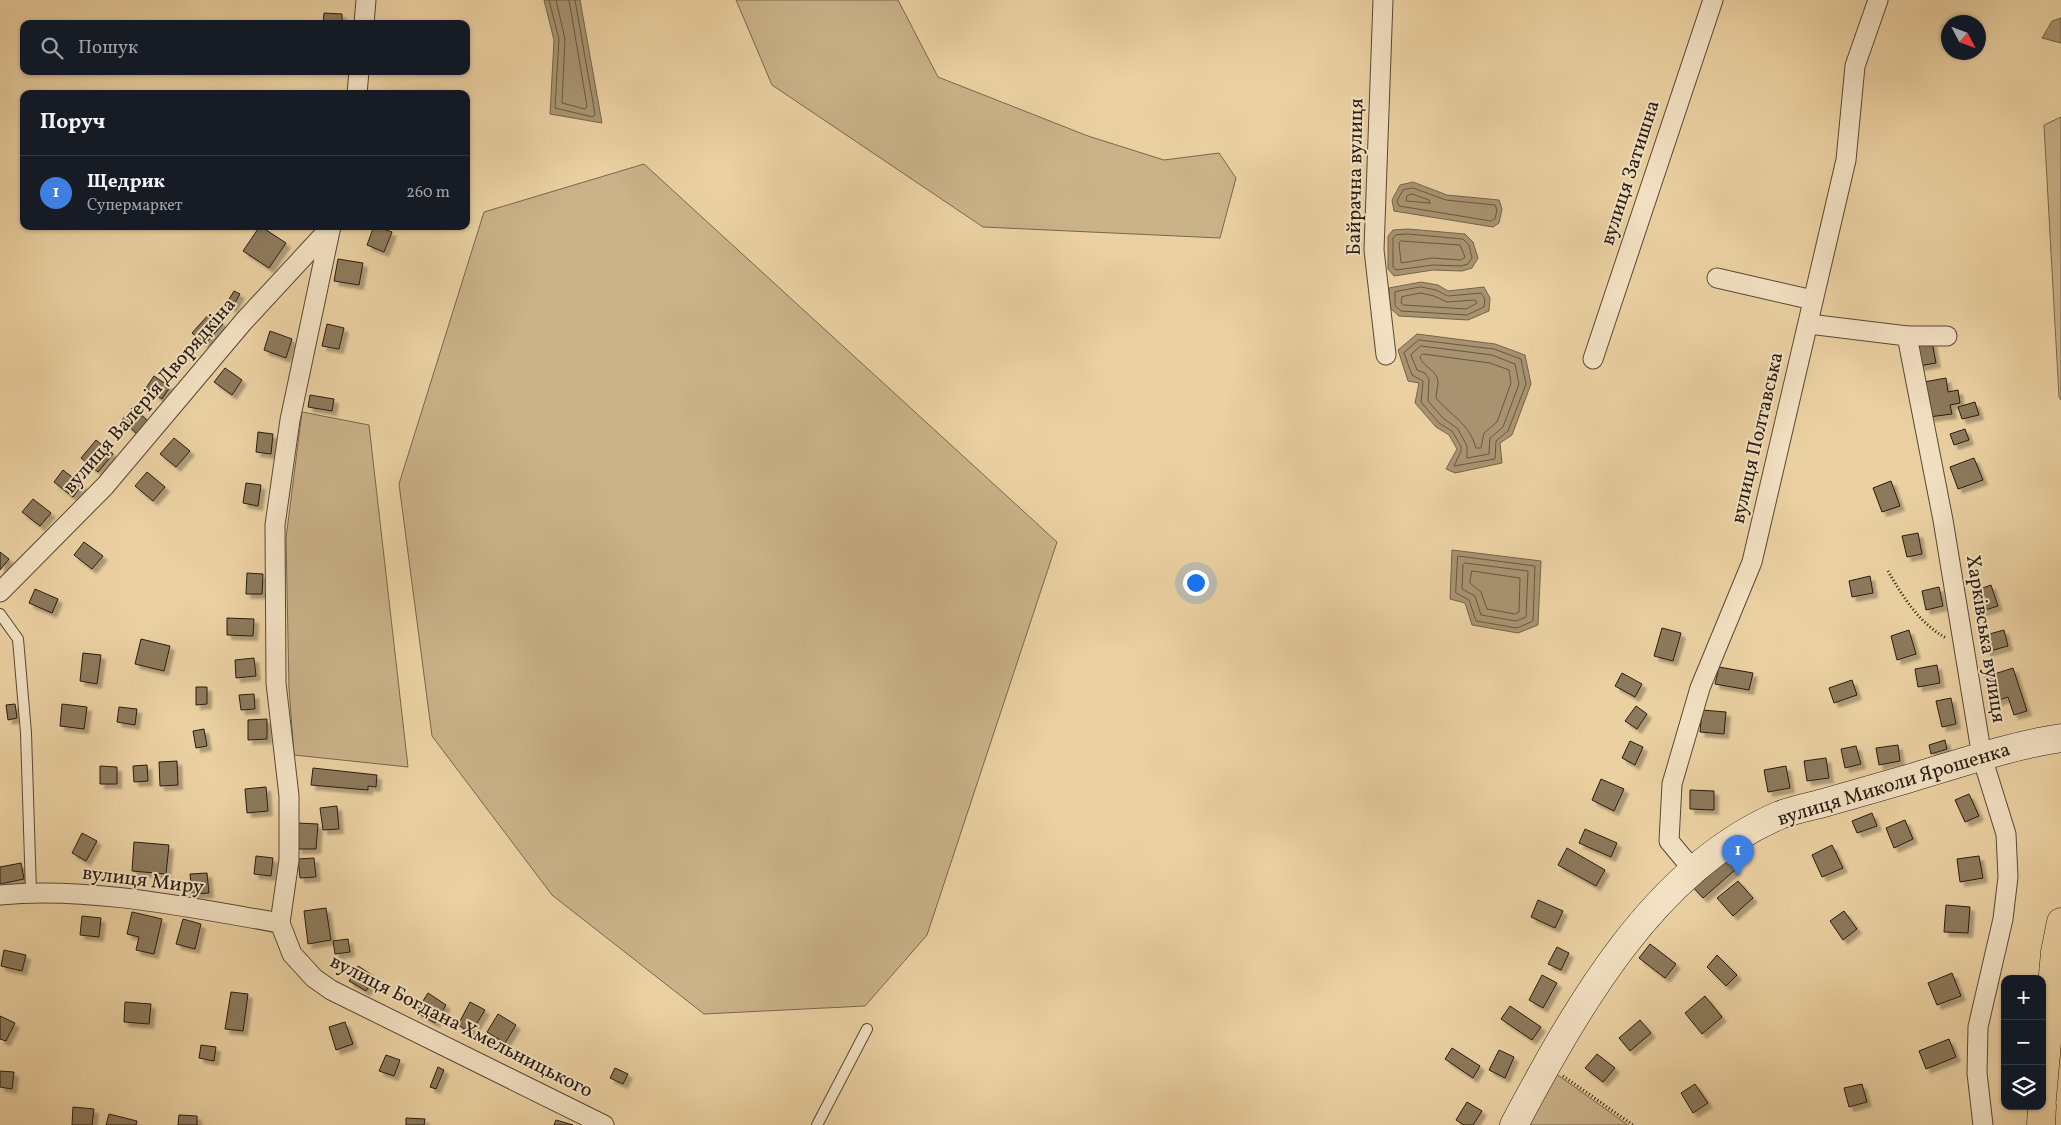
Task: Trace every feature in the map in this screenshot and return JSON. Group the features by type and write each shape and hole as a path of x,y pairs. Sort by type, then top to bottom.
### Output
{"highway":[{"path":"2045,1065 2055,952 2061,922"},
{"path":"2041,1125 2042,1110"}],"street":[{"path":"364,20 366,0"},
{"name":"Байрачна вулиця","path":"1383,0 1374,250 1386,355"},
{"name":"вулиця Затишна","path":"1593,359 1712,0"},
{"name":"вулиця Полтавська","path":"1694,871 1669,841 1672,784 1700,688 1752,562 1846,160 1855,66 1878,0"},
{"path":"357,90 359,75"},
{"name":"вулиця Валерія Дворядкіна","path":"0,592 105,486 244,321 327,230"},
{"name":"вулиця Богдана Хмельницького","path":"330,230 290,420 275,526 276,683 289,796 289,860 280,923 292,954 314,978 331,990 604,1125"},
{"path":"1717,278 1813,300"},
{"path":"1808,324 1907,336 1947,336"},
{"name":"Харківська вулиця","path":"1907,336 1943,520 1982,757 2006,834 2008,878 2003,919 1978,1027 1978,1074 1983,1125"},
{"name":"вулиця Миколи Ярошенка","path":"1514,1125 1547,1064 1610,961 1649,915 1694,871 1737,839 1780,815 1982,757 2061,738"},
{"name":"вулиця Миру","path":"0,895 31,892 148,900 280,923"}],"lane":[{"path":"0,614 18,639 26,733 31,892"},
{"path":"817,1125 867,1029"}],"path":[{"path":"1888,571 1907,603 1933,631 1964,648"},
{"path":"1547,1064 1633,1125"}],"shaded area":[{"path":"736,0 898,0 938,77 1088,136 1164,160 1219,153 1236,178 1220,238 983,227 772,85"},
{"path":"2061,117 2061,400 2059,397 2044,125"},
{"path":"644,164 1057,542 927,935 865,1006 704,1014 552,895 432,736 399,484 484,212"},
{"path":"302,412 369,425 408,767 294,755 289,688 286,538"},
{"path":"1555,1073 1628,1125 1528,1125"}],"water":[{"path":"544,0 580,0 602,123 550,114 554,40"},
{"path":"2061,18 2061,43 2042,38 2052,21"},
{"path":"1413,182 1447,195 1499,200 1502,209 1499,223 1493,227 1394,211 1392,200 1400,185"},
{"path":"1408,229 1465,234 1473,242 1478,258 1472,268 1462,271 1433,270 1394,276 1388,269 1388,236 1393,230"},
{"path":"1421,282 1438,285 1448,291 1484,287 1490,298 1489,311 1468,320 1399,316 1390,308 1389,288"},
{"path":"1417,334 1495,344 1525,355 1531,384 1512,435 1500,443 1502,463 1455,473 1446,469 1457,449 1449,435 1436,427 1415,403 1419,383 1408,381 1398,350"},
{"path":"1452,550 1541,561 1538,625 1518,633 1472,625 1465,603 1450,599"}],"building":[{"path":"324,13 342,14 342,20 323,20"},
{"path":"257,230 266,230 286,243 269,268 243,251"},
{"path":"373,230 392,232 384,252 367,245"},
{"path":"338,259 363,263 359,285 334,281"},
{"path":"234,291 240,294 232,308 226,304"},
{"path":"210,313 223,324 205,344 192,333"},
{"path":"327,324 344,328 339,349 322,346"},
{"path":"270,331 292,339 286,358 264,350"},
{"path":"1932,342 1936,363 1919,366 1914,346"},
{"path":"225,368 242,380 232,395 214,382"},
{"path":"154,376 170,387 162,399 146,388"},
{"path":"1946,378 1948,392 1958,390 1960,403 1950,405 1952,414 1929,417 1924,382"},
{"path":"310,395 334,399 332,411 308,407"},
{"path":"1975,402 1979,415 1962,419 1958,407"},
{"path":"133,407 149,422 138,435 122,420"},
{"path":"1965,429 1969,440 1954,445 1950,434"},
{"path":"258,432 273,434 271,454 256,452"},
{"path":"174,438 190,451 176,467 160,454"},
{"path":"96,440 113,454 98,472 81,458"},
{"path":"1974,458 1983,480 1958,489 1950,467"},
{"path":"63,470 82,485 73,497 54,482"},
{"path":"147,472 165,487 153,501 135,486"},
{"path":"1891,481 1900,506 1882,512 1873,488"},
{"path":"246,483 261,485 258,506 243,503"},
{"path":"33,499 51,513 40,526 22,512"},
{"path":"1918,533 1922,554 1907,557 1902,536"},
{"path":"84,542 103,556 92,569 74,555"},
{"path":"0,552 9,559 0,570"},
{"path":"247,573 263,574 262,594 246,594"},
{"path":"1870,576 1873,593 1852,597 1849,581"},
{"path":"1991,585 1998,606 1979,612 1972,592"},
{"path":"1939,587 1943,606 1926,610 1922,591"},
{"path":"35,589 58,599 52,613 29,603"},
{"path":"227,618 254,619 253,636 227,635"},
{"path":"1662,628 1681,633 1673,661 1654,656"},
{"path":"1909,630 1916,654 1897,660 1891,636"},
{"path":"2004,630 2008,646 1986,652 1982,636"},
{"path":"141,639 170,646 164,671 135,664"},
{"path":"83,653 101,655 97,684 80,681"},
{"path":"254,658 256,676 236,678 235,660"},
{"path":"1937,665 1940,683 1918,687 1915,669"},
{"path":"1719,667 1753,673 1749,690 1715,684"},
{"path":"2013,668 2027,711 2014,715 2008,697 1993,702 1985,677"},
{"path":"1622,673 1642,684 1635,697 1615,686"},
{"path":"1852,680 1857,695 1834,703 1829,688"},
{"path":"196,687 207,687 207,704 196,705"},
{"path":"254,694 255,709 241,710 239,695"},
{"path":"1951,698 1956,724 1942,727 1936,701"},
{"path":"15,704 17,718 8,720 6,705"},
{"path":"62,704 87,707 84,729 60,726"},
{"path":"1636,706 1647,714 1637,729 1625,721"},
{"path":"119,707 137,709 135,725 117,722"},
{"path":"1702,710 1726,712 1724,734 1700,732"},
{"path":"267,719 267,739 248,740 248,720"},
{"path":"204,729 207,746 196,748 193,731"},
{"path":"1945,740 1947,749 1931,754 1929,745"},
{"path":"1630,741 1643,747 1635,765 1622,758"},
{"path":"1898,745 1900,761 1879,765 1876,748"},
{"path":"1856,746 1861,764 1845,768 1841,749"},
{"path":"1826,758 1829,778 1807,781 1804,761"},
{"path":"177,761 178,785 160,786 159,762"},
{"path":"147,765 148,781 134,782 133,766"},
{"path":"100,766 117,767 117,784 100,784"},
{"path":"1786,766 1790,788 1768,792 1764,770"},
{"path":"313,768 377,775 376,787 368,786 368,790 311,785"},
{"path":"1601,779 1624,789 1614,811 1592,800"},
{"path":"266,787 268,811 247,813 245,789"},
{"path":"1690,790 1714,791 1714,810 1690,809"},
{"path":"1969,794 1979,816 1965,822 1955,800"},
{"path":"337,806 339,829 323,830 320,808"},
{"path":"1872,813 1877,826 1857,833 1852,821"},
{"path":"1905,820 1913,839 1894,848 1886,828"},
{"path":"298,823 318,824 316,849 297,849"},
{"path":"1585,829 1617,843 1611,857 1579,843"},
{"path":"82,833 97,841 86,861 72,853"},
{"path":"134,842 169,845 166,874 132,871"},
{"path":"1832,845 1843,868 1822,877 1812,855"},
{"path":"1567,848 1605,870 1596,886 1558,865"},
{"path":"1724,855 1736,869 1703,898 1691,885"},
{"path":"256,856 273,858 271,876 254,874"},
{"path":"1979,856 1983,878 1960,882 1957,859"},
{"path":"314,858 316,877 300,878 298,859"},
{"path":"21,863 24,879 0,884 0,867"},
{"path":"207,873 209,893 192,894 190,874"},
{"path":"1738,881 1753,898 1733,916 1717,898"},
{"path":"1538,900 1563,911 1555,928 1531,917"},
{"path":"1946,905 1970,907 1968,933 1944,932"},
{"path":"326,908 331,940 308,944 304,911"},
{"path":"1844,911 1857,929 1843,940 1830,921"},
{"path":"132,912 162,919 154,954 136,950 139,937 127,934"},
{"path":"82,916 101,918 99,937 80,935"},
{"path":"183,919 201,924 195,949 176,944"},
{"path":"348,939 350,952 335,954 333,941"},
{"path":"1650,944 1676,964 1665,978 1639,958"},
{"path":"1557,947 1569,953 1561,970 1548,964"},
{"path":"4,950 26,955 22,971 1,966"},
{"path":"1717,955 1737,975 1726,986 1707,967"},
{"path":"358,966 375,977 366,991 349,981"},
{"path":"1952,973 1961,996 1937,1005 1928,983"},
{"path":"1542,975 1557,983 1543,1008 1529,1000"},
{"path":"231,992 248,994 243,1031 225,1029"},
{"path":"428,993 446,1005 435,1023 416,1012"},
{"path":"1705,996 1722,1017 1702,1034 1685,1013"},
{"path":"125,1002 151,1004 149,1024 124,1022"},
{"path":"470,1002 485,1010 471,1033 458,1025"},
{"path":"1510,1006 1541,1027 1532,1040 1501,1019"},
{"path":"498,1014 516,1025 505,1043 487,1032"},
{"path":"0,1016 15,1023 6,1041 0,1039"},
{"path":"1640,1020 1651,1033 1630,1051 1619,1038"},
{"path":"345,1022 353,1044 336,1050 329,1027"},
{"path":"1949,1039 1956,1057 1926,1069 1919,1051"},
{"path":"201,1045 216,1047 214,1061 199,1058"},
{"path":"1452,1048 1480,1066 1473,1078 1445,1059"},
{"path":"1499,1050 1514,1057 1505,1078 1489,1070"},
{"path":"1597,1054 1615,1068 1603,1082 1585,1068"},
{"path":"386,1055 400,1060 394,1076 379,1071"},
{"path":"438,1067 444,1070 436,1089 430,1087"},
{"path":"615,1068 628,1074 623,1084 610,1078"},
{"path":"0,1071 14,1072 12,1089 0,1087"},
{"path":"1695,1084 1708,1103 1693,1113 1681,1093"},
{"path":"1862,1084 1867,1102 1849,1107 1844,1088"},
{"path":"1467,1102 1482,1111 1473,1125 1464,1125 1456,1120"},
{"path":"73,1107 94,1109 92,1125 72,1125"},
{"path":"109,1114 137,1121 136,1125 106,1125"},
{"path":"179,1115 197,1116 197,1125 178,1125"},
{"path":"406,1118 425,1119 424,1125 406,1125"},
{"path":"556,1120 573,1125 554,1125"}],"place":[{"name":"Щедрик","path":"1738,876"}]}
